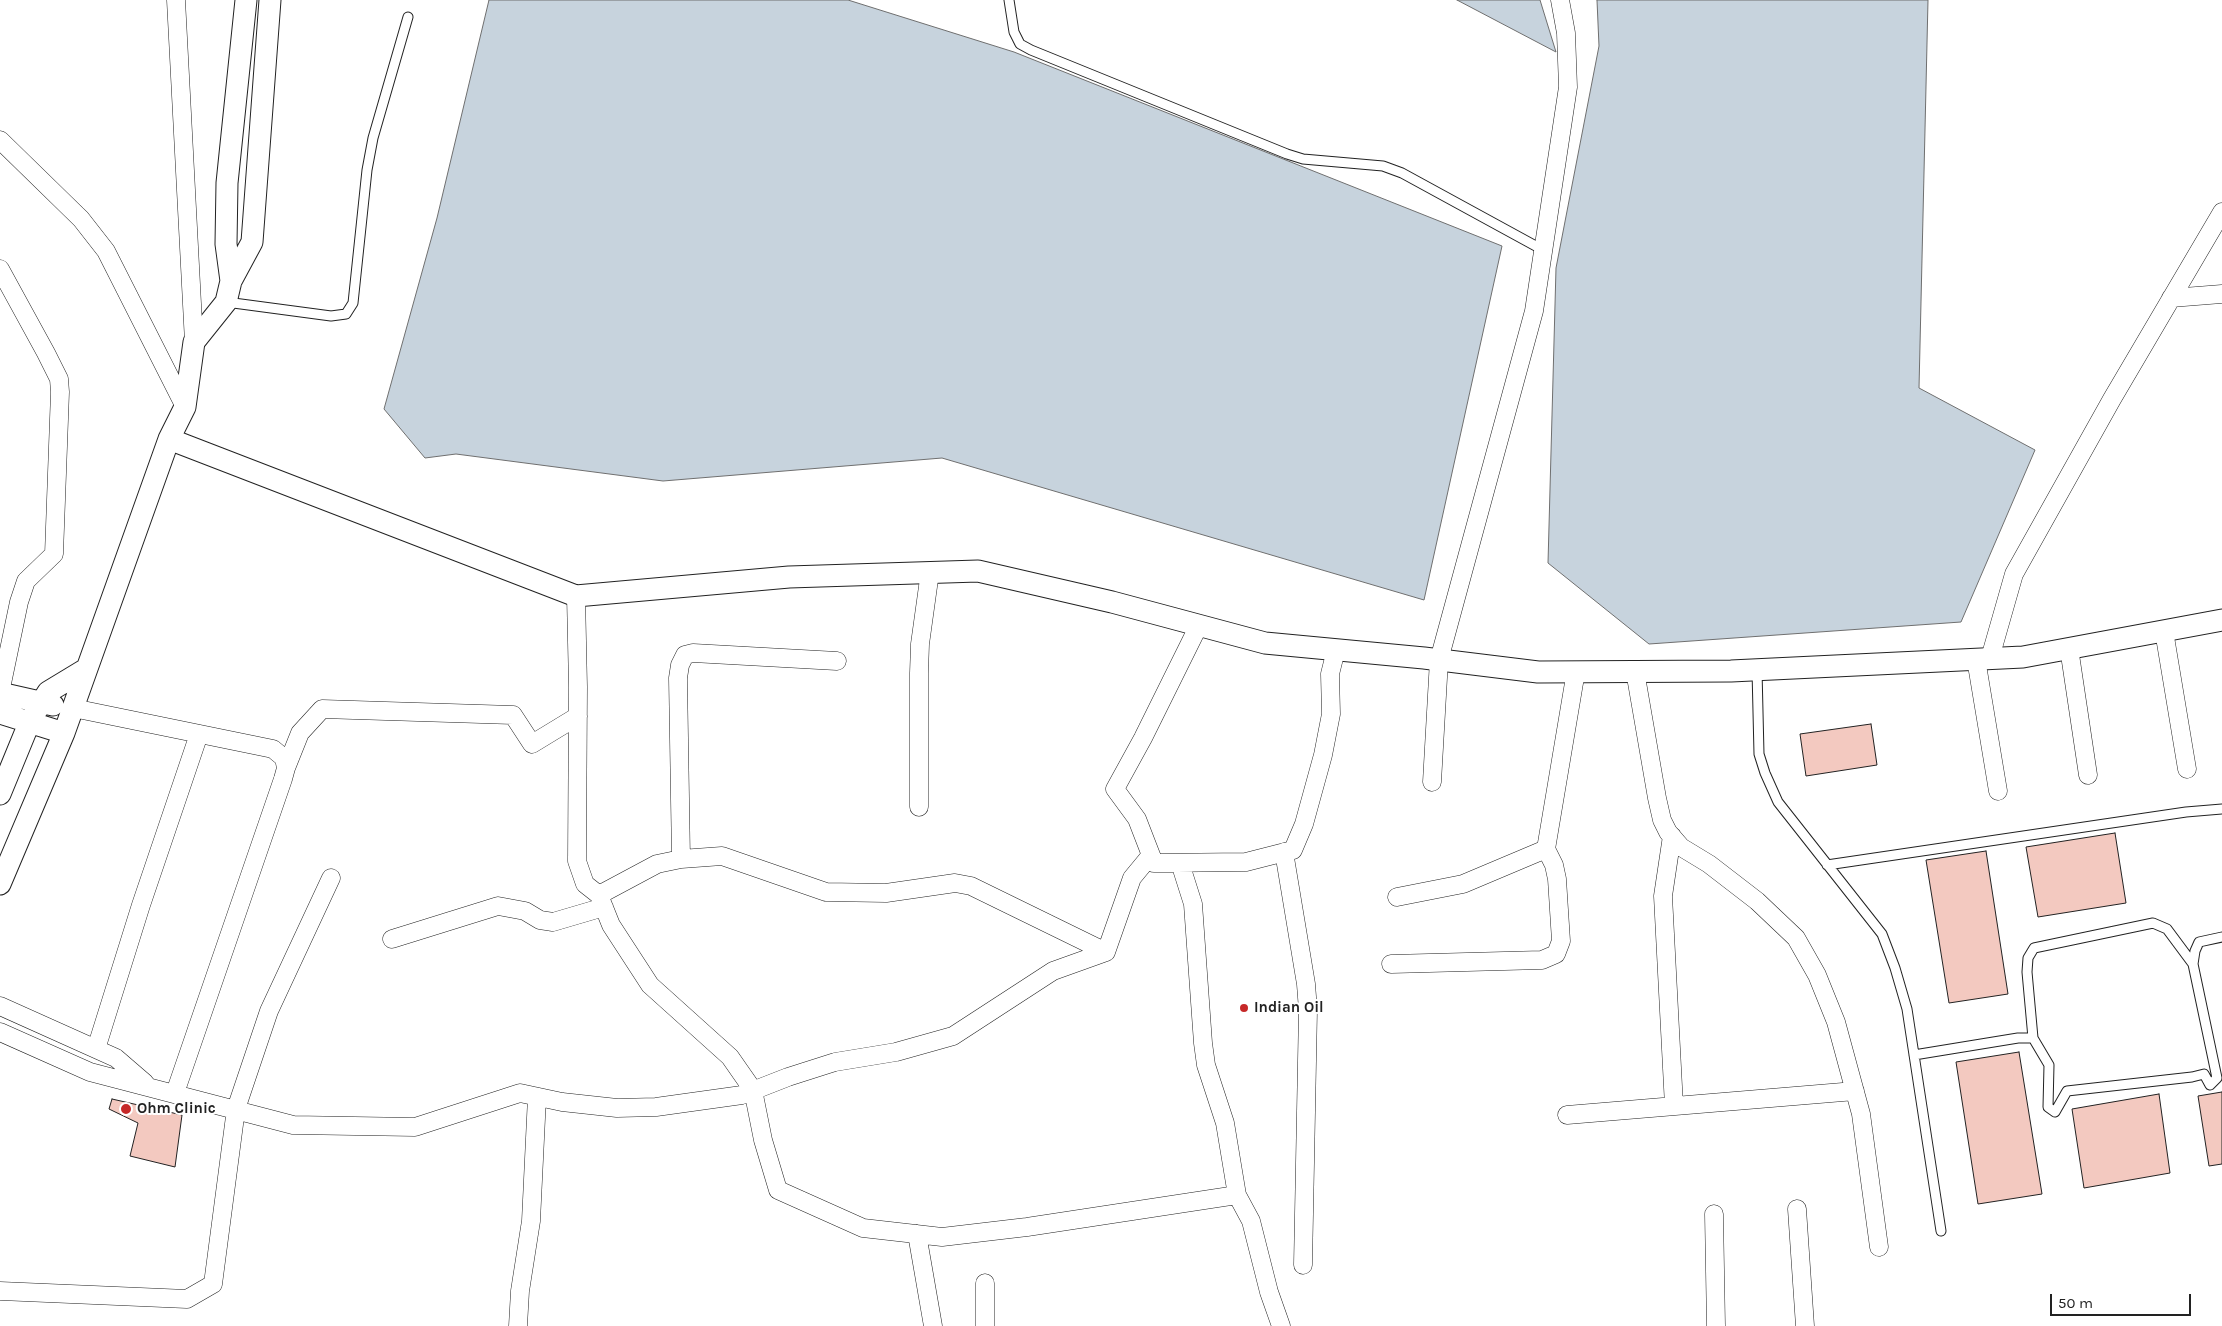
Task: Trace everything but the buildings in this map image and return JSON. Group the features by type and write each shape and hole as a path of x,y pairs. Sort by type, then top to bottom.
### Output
{"street":[{"path":"0,884 64,733 169,439 185,407 194,342 176,0"},
{"path":"231,281 226,244 227,183 246,0"},
{"path":"194,342 226,302 231,281 252,242 270,0"},
{"path":"1432,782 1439,660 1534,311 1568,87 1566,33 1560,0"},
{"path":"0,140 81,219 106,252 185,407"},
{"path":"1998,791 1983,658 2014,574 2222,212"},
{"path":"0,269 59,378 60,392 54,554 26,581 19,602 0,693 273,750 284,758 286,768"},
{"path":"2171,298 2222,294"},
{"path":"169,439 576,596 789,577 978,571 1112,602 1265,643 1538,672 1731,670 2023,656 2222,620"},
{"path":"919,807 920,654 930,572"},
{"path":"576,596 578,716 577,861 585,884 601,901 611,925 650,985 730,1057 753,1090 763,1140 778,1190 862,1228 942,1237 1027,1227 1237,1195"},
{"path":"1199,625 1143,738 1115,789 1137,819 1154,863 1246,862 1292,850 1304,824 1323,755 1331,714 1330,674 1336,650"},
{"path":"2164,631 2187,769"},
{"path":"2069,648 2088,775"},
{"path":"681,859 678,678 680,665 685,655 693,653 838,661"},
{"path":"0,794 30,721 48,692 86,669"},
{"path":"1391,964 1542,960 1556,954 1561,941 1557,878 1554,865 1546,849 1576,671"},
{"path":"1635,671 1662,820 1681,847 1709,864 1757,901 1796,938 1817,974 1836,1022 1862,1114 1879,1247"},
{"path":"175,1093 286,768 300,733 322,709 513,714 532,744 578,716"},
{"path":"0,713 64,733"},
{"path":"96,1049 140,905 199,734"},
{"path":"1672,836 1663,896 1674,1106"},
{"path":"1397,898 1463,884 1546,849"},
{"path":"1284,852 1306,984 1308,1010 1303,1264"},
{"path":"1106,952 1132,878 1151,855"},
{"path":"392,939 498,906 524,911 540,920 553,922 601,901 657,864 681,859 722,856 826,892 886,893 955,883 971,886 1106,952"},
{"path":"1180,863 1193,904 1206,1065 1225,1123 1237,1195 1251,1221 1269,1292 1281,1326"},
{"path":"0,1291 187,1299 213,1284 236,1109 270,1011 331,878"},
{"path":"0,1032 90,1072 293,1125 415,1127 520,1093 617,1108 656,1107 742,1095 835,1062 896,1052 953,1036 1053,971 1106,952"},
{"path":"0,1006 116,1058 149,1087"},
{"path":"1567,1115 1855,1091"},
{"path":"518,1326 520,1291 531,1221 537,1097"},
{"path":"1797,1209 1805,1326"},
{"path":"1714,1214 1716,1326"},
{"path":"917,1234 933,1326"},
{"path":"984,1284 985,1326"}],"lane":[{"path":"1010,0 1014,32 1020,44 1031,50 1286,154 1303,159 1383,166 1402,172 1543,250"},
{"path":"226,302 331,316 346,314 350,308 353,303 367,170 408,17"},
{"path":"1756,669 1759,754 1778,802 1882,934 1895,968 1907,1009 1941,1231"},
{"path":"1827,864 2186,812 2222,809"},
{"path":"2193,964 2167,929 2153,923 2034,948 2028,958 2027,972 2033,1038 2049,1065 2048,1107 2055,1112 2067,1091 2204,1074 2210,1085 2217,1078 2193,964 2195,950 2199,942 2222,937"},
{"path":"1914,1056 2018,1038 2033,1038"}],"shaded area":[{"path":"489,0 848,0 1014,52 1502,246 1424,600 942,458 663,481 456,454 425,458 384,409 437,218"},
{"path":"1457,0 1540,0 1556,52"},
{"path":"1597,0 1928,0 1919,388 2035,450 1961,622 1649,644 1548,563 1556,268 1599,46"}],"place":[{"name":"Indian Oil","path":"1244,1008"},
{"name":"Ohm Clinic","path":"126,1109"}]}
